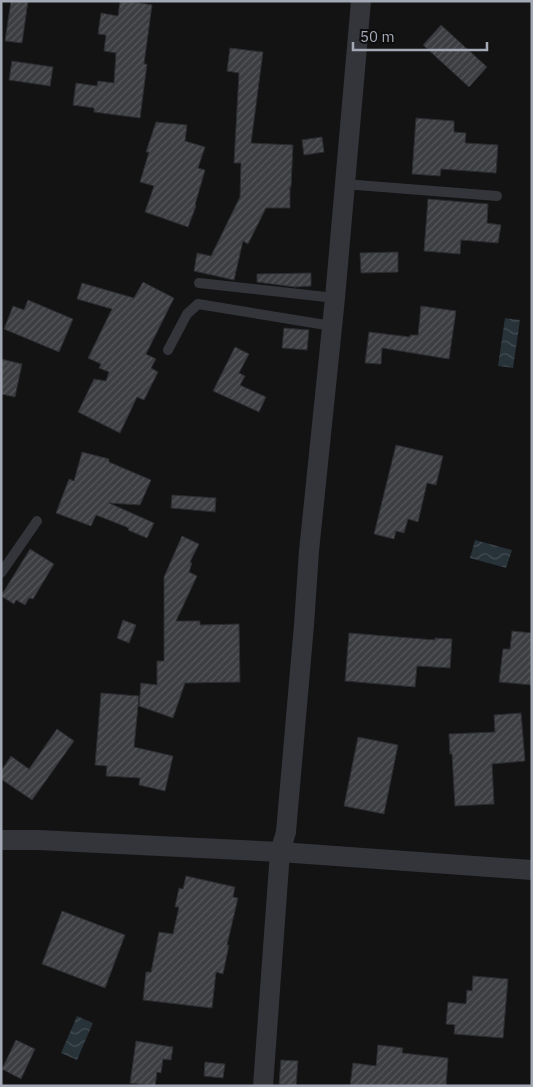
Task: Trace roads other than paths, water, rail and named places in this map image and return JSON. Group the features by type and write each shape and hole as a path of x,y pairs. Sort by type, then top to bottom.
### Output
{"street":[{"path":"262,1086 280,852 286,832 309,551 335,298 361,1"},
{"path":"1,840 38,840 280,852 532,870"}],"lane":[{"path":"344,184 497,196"},
{"path":"199,283 335,298"},
{"path":"168,350 187,314 198,304 332,326"},
{"path":"1,573 37,521"}],"water":[{"path":"505,318 520,320 513,368 498,366"},
{"path":"475,540 512,550 506,568 470,558"},
{"path":"77,1016 93,1023 77,1060 61,1053"}]}
